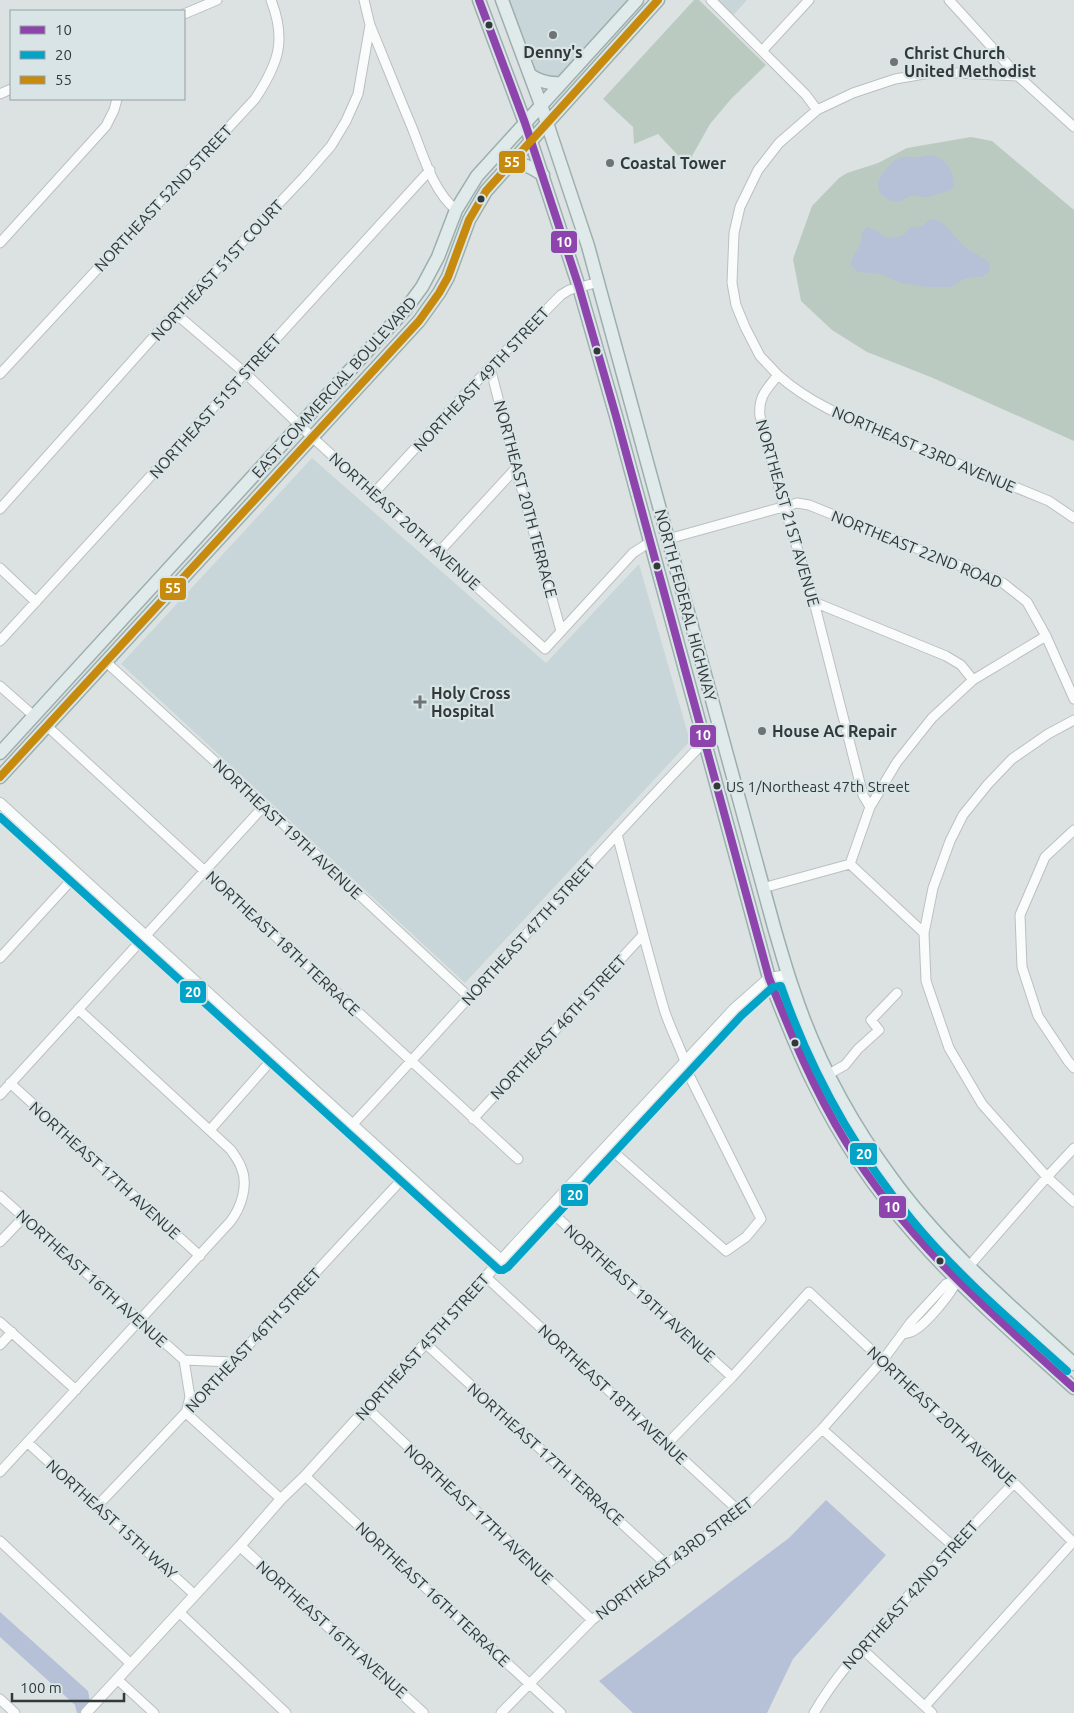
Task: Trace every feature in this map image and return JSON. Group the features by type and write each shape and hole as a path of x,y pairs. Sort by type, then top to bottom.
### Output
{"main road":[{"name":"NORTH FEDERAL HIGHWAY","path":"479,0 525,123 579,287 769,978 788,1028 813,1083 849,1146 896,1212 957,1280 1074,1388"},
{"name":"NORTH FEDERAL HIGHWAY","path":"502,0 541,105 598,282 763,888 788,975 804,1018 828,1074 863,1136 908,1199 969,1266 1074,1364"},
{"name":"EAST COMMERCIAL BOULEVARD","path":"0,753 406,310 422,287 438,257 456,210 477,176 637,0"},
{"name":"EAST COMMERCIAL BOULEVARD","path":"0,777 48,727 430,307 448,277 469,220 486,191 658,0"},
{"path":"530,75 544,82 552,84 561,83"},
{"path":"509,166 517,163 525,164 543,175"},
{"path":"616,416 628,427 639,431"},
{"path":"641,507 658,532 668,539"},
{"path":"650,542 658,547 677,571"},
{"path":"168,594 168,580 176,562"},
{"path":"740,871 749,881 763,888"},
{"path":"1056,1371 1060,1368 1074,1368"}],"street":[{"path":"185,14 217,0"},
{"name":"NORTHEAST 52ND STREET","path":"0,374 254,99 269,78 276,61 279,46 279,30 271,0"},
{"name":"NORTHEAST 51ST COURT","path":"0,509 175,313 331,146 346,121 358,94 370,25 364,0"},
{"path":"711,0 806,95 817,110"},
{"path":"762,51 809,0"},
{"path":"949,0 1018,76 1074,127"},
{"path":"370,25 441,194 456,210"},
{"path":"778,375 760,356 745,327 736,305 732,283 734,233 740,207 758,170 779,143 817,110 853,93 895,78 936,72 1018,76"},
{"path":"0,243 106,126 117,100"},
{"name":"NORTHEAST 51ST STREET","path":"0,641 430,170"},
{"name":"NORTHEAST 49TH STREET","path":"374,493 490,367 561,295 569,290 598,282"},
{"name":"NORTHEAST 20TH AVENUE","path":"175,313 245,373 300,426 545,649 561,632"},
{"name":"NORTHEAST 20TH TERRACE","path":"490,367 561,632"},
{"name":"NORTHEAST 21ST AVENUE","path":"778,375 763,393 759,405 760,416 784,506 814,602 863,795 870,807"},
{"name":"NORTHEAST 23RD AVENUE","path":"778,375 795,390 818,404 854,421 1049,501 1074,518"},
{"path":"439,552 516,468"},
{"name":"NORTHEAST 22ND ROAD","path":"668,539 784,506 797,503 808,505 1003,583 1027,602 1046,636 1074,699"},
{"path":"561,632 633,553 650,542"},
{"path":"0,568 36,602"},
{"path":"814,602 946,656 961,665 973,680"},
{"path":"850,864 870,807 897,762 932,718 973,680 1046,636"},
{"name":"NORTHEAST 19TH AVENUE","path":"106,662 469,997"},
{"path":"0,686 34,716"},
{"path":"1074,720 1048,734 1012,759 988,784 963,815 950,841 933,888 924,933 926,981 949,1048 982,1104 1047,1177 1074,1202"},
{"name":"NORTHEAST 18TH TERRACE","path":"48,727 518,1158"},
{"name":"NORTHEAST 47TH STREET","path":"352,1125 617,834 705,741"},
{"path":"0,803 500,1260"},
{"path":"0,1095 264,806"},
{"path":"1074,830 1046,858 1020,914 1022,967 1038,1016 1074,1068"},
{"path":"607,1146 726,1251 746,1238 761,1218 690,1077 686,1060 668,1022 643,936 617,834"},
{"path":"763,888 850,864"},
{"path":"850,864 924,933"},
{"path":"0,958 77,874"},
{"name":"NORTHEAST 46TH STREET","path":"474,1119 643,936"},
{"path":"769,978 788,975"},
{"name":"NORTHEAST 45TH STREET","path":"89,1709 426,1344 500,1260 734,1008 769,978"},
{"path":"828,1074 845,1065 858,1049 878,1030 871,1020 897,992"},
{"path":"0,1472 200,1256 237,1213 242,1200 244,1185 242,1168 231,1150 78,1009"},
{"path":"210,1130 276,1055"},
{"name":"NORTHEAST 17TH AVENUE","path":"10,1083 200,1256"},
{"path":"849,1146 863,1136"},
{"name":"NORTHEAST 43RD STREET","path":"501,1713 592,1620 666,1564 740,1512 822,1429 884,1360 911,1322 946,1284 957,1280 1074,1148"},
{"name":"NORTHEAST 46TH STREET","path":"98,1506 186,1414 407,1174"},
{"name":"NORTHEAST 16TH AVENUE","path":"0,1196 184,1360"},
{"name":"NORTHEAST 19TH AVENUE","path":"548,1209 732,1377"},
{"path":"0,1242 23,1218"},
{"name":"NORTHEAST 18TH AVENUE","path":"486,1277 740,1512"},
{"name":"NORTHEAST 20TH AVENUE","path":"732,1377 809,1292 1014,1483 1073,1542"},
{"path":"0,1322 76,1390"},
{"path":"0,1344 12,1332"},
{"name":"NORTHEAST 17TH TERRACE","path":"426,1344 666,1564"},
{"path":"232,1362 184,1360 190,1397 186,1414 281,1499"},
{"path":"667,1444 732,1377"},
{"name":"NORTHEAST 17TH AVENUE","path":"367,1408 592,1620"},
{"path":"822,1429 953,1546"},
{"name":"NORTHEAST 15TH WAY","path":"28,1442 195,1595"},
{"name":"NORTHEAST 16TH TERRACE","path":"305,1476 561,1713"},
{"name":"NORTHEAST 42ND STREET","path":"814,1713 835,1679 861,1648 953,1546 1014,1483"},
{"path":"0,1541 131,1664"},
{"path":"924,1706 1073,1542"},
{"name":"NORTHEAST 16TH AVENUE","path":"240,1546 423,1713"},
{"path":"179,1612 286,1713"},
{"path":"861,1648 932,1713"},
{"path":"117,1679 154,1713"},
{"path":"0,1699 16,1713"}],"shaded area":[{"path":"501,0 637,0 541,106"},
{"path":"694,0 699,0 766,65 731,99 710,124 687,165 658,134 634,144 633,127 603,99"},
{"path":"711,0 747,0 730,19"},
{"path":"971,137 992,141 1074,210 1074,441 933,378 867,352 832,330 801,301 793,259 812,206 839,178 847,173 878,163 907,148"},
{"name":"Holy Cross Hospital","path":"312,458 546,663 639,564 690,741 465,983 121,664"}],"water":[{"path":"932,155 942,159 948,166 954,182 952,188 946,192 928,197 910,196 899,201 888,199 882,195 878,189 880,178 895,160 903,157"},
{"path":"935,219 941,222 964,246 987,261 990,264 989,271 982,277 964,279 951,287 927,287 901,283 881,274 857,272 851,265 862,238 862,233 867,227 873,228 889,238 903,236 910,228 915,226 921,227 929,220"},
{"path":"826,1500 886,1555 793,1659 767,1713 633,1713 599,1681 789,1538"},
{"path":"0,1612 88,1691 92,1713 77,1713 75,1705 0,1637"}],"transit line":[{"name":"10","path":"479,0 525,123 579,287 769,978 795,1041 813,1082 834,1122 869,1177 895,1211 922,1243 981,1303 1074,1388"},
{"name":"55","path":"0,777 419,321 448,277 469,220 486,191 658,0"},
{"name":"20","path":"0,817 499,1270 508,1267 741,1016 773,987 781,986 820,1079 853,1138 891,1193 912,1220 948,1260 1067,1371"}],"place":[{"name":"Denny's","path":"553,35"},
{"name":"Christ Church United Methodist","path":"894,62"},
{"name":"Coastal Tower","path":"610,163"},
{"name":"Holy Cross Hospital","path":"420,702"},
{"name":"House AC Repair","path":"762,731"},
{"name":"US 1/Northeast 47th Street","path":"717,786"}]}
